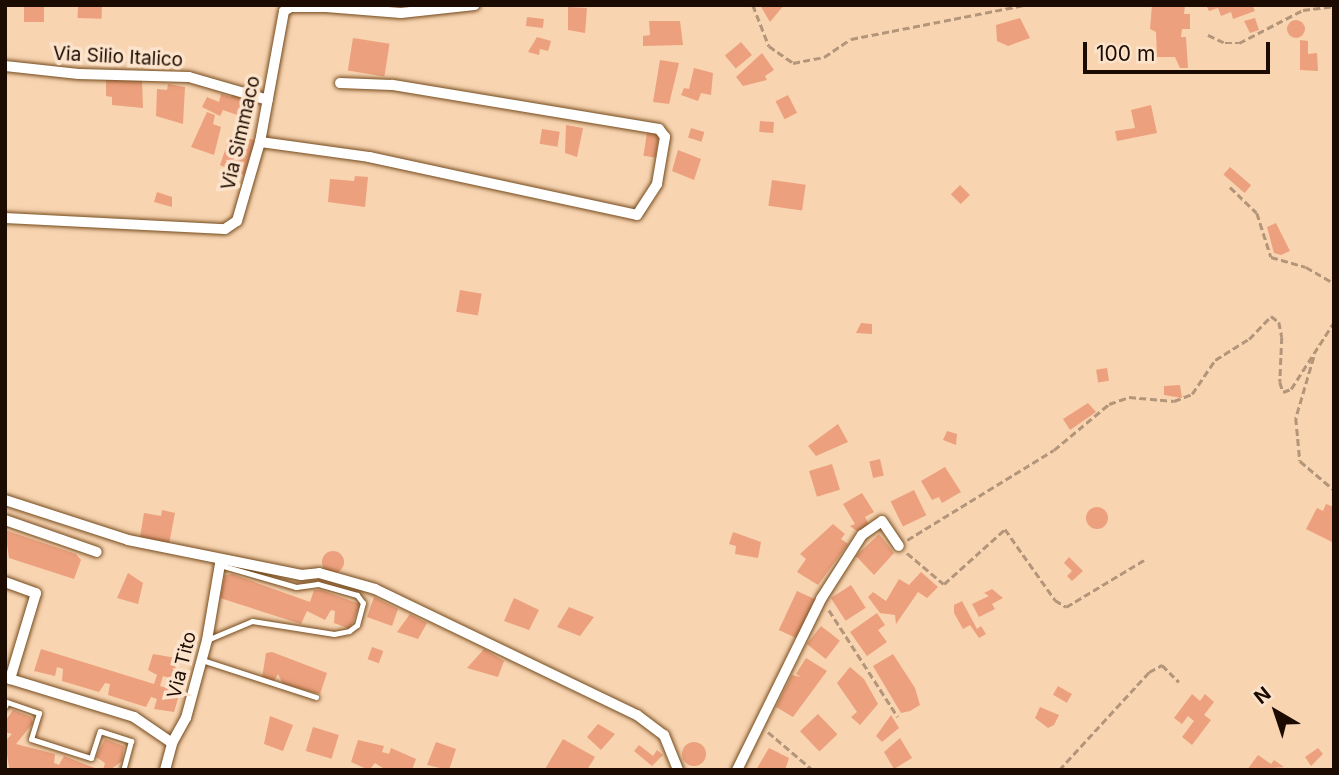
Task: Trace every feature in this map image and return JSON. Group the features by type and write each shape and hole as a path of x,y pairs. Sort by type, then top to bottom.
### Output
{"street":[{"name":"Via Simmaco","path":"5,218 225,229 237,221 260,142 284,11 291,7 401,13 475,5"},
{"name":"Via Silio Italico","path":"5,66 79,74 189,77 268,100"},
{"path":"260,142 369,157 637,215 657,184 665,138 659,129 406,87 340,83"},
{"path":"5,500 128,540 301,575 333,576 375,589 637,715 664,735 678,770"},
{"path":"5,520 97,552"},
{"path":"737,770 757,724 821,598 862,535 882,521 899,546"},
{"name":"Via Tito","path":"165,770 172,743 186,718 202,660 220,565"},
{"path":"5,582 36,593 10,679 134,717 172,743"}],"lane":[{"path":"207,640 252,621 334,634 349,631 356,625 363,603 358,594 317,584 296,587 220,565"},
{"path":"202,660 316,697"},
{"path":"5,706 7,702 39,713 31,738 91,758 100,731 131,741 123,770"}],"path":[{"path":"753,5 769,46 793,63 824,57 851,39 1024,5"},
{"path":"1208,35 1225,43 1239,43 1303,10 1334,6"},
{"path":"1230,187 1256,213 1271,257 1306,267 1334,283"},
{"path":"1144,560 1066,607 1055,600 1005,529 944,584 899,546 1054,450 1109,404 1129,397 1174,401 1192,394 1215,360 1249,339 1271,316 1279,322 1282,337 1283,392 1291,390 1334,322"},
{"path":"1314,354 1296,418 1300,461 1333,489"},
{"path":"821,598 898,718"},
{"path":"1059,770 1149,672 1162,665 1179,682"},
{"path":"757,724 813,770"}],"building":[{"path":"24,5 44,5 44,22 24,22"},
{"path":"78,5 102,6 102,19 78,18"},
{"path":"760,5 784,5 770,22"},
{"path":"1152,5 1185,5 1184,14 1190,14 1190,29 1182,29 1181,37 1186,37 1188,68 1180,68 1175,57 1157,57 1156,32 1150,29"},
{"path":"1206,5 1252,5 1255,11 1233,19 1231,12 1221,16 1218,8 1209,11"},
{"path":"568,7 587,8 585,33 568,30"},
{"path":"527,17 544,19 543,28 526,26"},
{"path":"1020,18 1030,38 1008,46 997,41 996,25"},
{"path":"1255,18 1259,30 1250,33 1244,21"},
{"path":"1296,20 1302,23 1305,29 1302,35 1296,38 1290,35 1287,29 1290,23"},
{"path":"649,21 680,21 683,45 643,46 643,36 650,35"},
{"path":"537,37 551,41 548,51 540,49 539,55 528,52"},
{"path":"353,38 390,44 384,76 348,71"},
{"path":"1300,40 1308,41 1308,54 1317,53 1318,71 1300,70"},
{"path":"741,42 752,55 736,69 725,55"},
{"path":"762,53 774,70 765,76 767,80 743,86 736,77"},
{"path":"660,60 679,63 669,104 653,102"},
{"path":"694,68 713,73 711,95 701,93 698,101 681,95 684,88 689,89"},
{"path":"106,77 142,80 143,108 112,105 112,97 106,96"},
{"path":"168,84 185,87 183,124 156,116 157,89 167,90"},
{"path":"233,90 252,96 246,118 223,110 220,116 202,107 207,97 219,102 221,94 231,97"},
{"path":"788,95 797,113 785,119 776,101"},
{"path":"1151,105 1157,133 1117,141 1115,131 1135,128 1131,110"},
{"path":"207,112 215,115 213,124 221,127 214,155 191,147"},
{"path":"760,121 774,122 773,133 759,132"},
{"path":"566,125 583,128 577,157 565,153"},
{"path":"691,128 704,132 701,142 688,138"},
{"path":"542,129 560,132 557,147 540,144"},
{"path":"647,133 659,135 655,158 643,156"},
{"path":"239,134 255,141 244,175 220,165 230,136"},
{"path":"678,150 701,159 694,180 672,171"},
{"path":"1230,167 1251,185 1245,193 1223,175"},
{"path":"355,176 368,177 365,207 328,202 330,179 354,181"},
{"path":"772,180 806,185 802,210 768,206"},
{"path":"960,185 970,195 961,204 951,194"},
{"path":"157,192 172,197 172,207 154,202"},
{"path":"1276,223 1290,251 1281,255 1274,253 1267,227"},
{"path":"460,290 482,294 478,315 456,312"},
{"path":"861,323 872,324 872,334 856,333"},
{"path":"1107,368 1109,381 1098,383 1096,370"},
{"path":"1180,385 1182,398 1164,395 1164,386"},
{"path":"1088,403 1096,412 1070,430 1063,419"},
{"path":"838,424 848,442 816,456 808,446"},
{"path":"947,431 957,434 956,445 943,440"},
{"path":"880,459 884,476 873,478 869,461"},
{"path":"832,464 840,490 817,497 809,471"},
{"path":"945,467 961,492 942,503 939,497 932,500 921,481"},
{"path":"914,490 926,515 903,527 891,501"},
{"path":"862,493 874,512 865,517 869,525 861,534 850,526 855,524 843,504"},
{"path":"1326,504 1334,507 1334,543 1306,529 1317,508 1323,511"},
{"path":"1097,507 1105,510 1108,518 1105,526 1097,529 1089,526 1086,518 1089,510"},
{"path":"162,510 175,513 169,544 140,537 144,513 161,516"},
{"path":"833,524 845,534 841,539 848,544 818,585 797,572 806,559 800,554"},
{"path":"5,530 76,554 81,560 74,579 9,558"},
{"path":"733,532 761,542 758,558 735,554 736,546 729,544"},
{"path":"879,534 894,553 874,575 856,556"},
{"path":"333,551 343,558 344,562 337,572 333,573 323,566 322,562 329,552"},
{"path":"1069,557 1083,571 1072,581 1067,576 1072,571 1064,563"},
{"path":"921,572 938,587 927,598 918,592 896,624 895,615 880,613 868,597 873,592 886,601 899,579 909,585"},
{"path":"128,573 143,583 138,604 117,598"},
{"path":"232,574 310,602 314,590 321,590 360,604 350,629 334,623 335,611 331,610 325,620 307,611 301,624 220,598 225,575"},
{"path":"851,585 866,608 846,621 831,598"},
{"path":"992,589 1003,598 992,604 995,609 979,617 972,604 989,596 984,593"},
{"path":"797,591 816,600 798,639 779,630"},
{"path":"374,597 398,609 392,626 367,617"},
{"path":"514,598 539,610 529,630 504,621"},
{"path":"962,601 977,629 981,626 986,634 979,638 970,625 963,629 954,613 954,605"},
{"path":"569,607 594,617 580,636 557,627"},
{"path":"877,613 885,625 878,630 887,642 867,656 850,632"},
{"path":"410,614 427,623 418,639 397,632"},
{"path":"821,626 840,641 826,659 807,644"},
{"path":"372,647 383,651 379,663 368,659"},
{"path":"41,649 154,684 157,675 148,670 153,654 176,658 175,673 170,678 163,676 160,686 180,692 174,712 154,709 157,699 151,697 146,707 108,695 110,684 105,683 99,692 62,681 63,669 57,667 55,676 34,671"},
{"path":"484,649 504,661 498,677 467,668"},
{"path":"272,652 327,673 320,694 283,684 278,674 274,681 262,678 266,653"},
{"path":"893,654 915,688 920,705 901,713 873,666"},
{"path":"806,658 827,671 793,717 776,707 792,675 801,677 796,674"},
{"path":"850,667 864,679 878,704 860,725 851,717 857,712 837,683"},
{"path":"1058,686 1072,694 1067,703 1053,695"},
{"path":"1192,694 1200,701 1205,694 1214,702 1204,715 1211,720 1192,745 1182,737 1194,721 1188,716 1182,724 1174,718"},
{"path":"1040,707 1059,715 1054,725 1048,728 1035,718"},
{"path":"13,710 31,717 33,723 16,744 55,754 54,763 59,765 64,756 100,770 9,768 5,741 12,734 5,732 5,721"},
{"path":"818,714 837,734 819,752 800,731"},
{"path":"891,715 899,728 882,742 876,736"},
{"path":"270,716 293,725 283,751 264,744"},
{"path":"598,724 615,734 601,750 587,737"},
{"path":"313,727 339,735 332,759 306,751"},
{"path":"900,738 912,758 894,769 884,752"},
{"path":"105,739 124,746 122,761 110,770 103,770 105,763 96,757"},
{"path":"563,739 595,757 587,770 545,769"},
{"path":"358,740 384,746 382,752 389,754 391,748 416,759 412,770 386,770 375,763 369,770 351,762"},
{"path":"436,742 456,749 449,770 427,765"},
{"path":"694,742 705,749 706,754 699,765 694,766 683,759 682,754 689,743"},
{"path":"639,745 653,756 657,750 663,755 652,766 634,751"},
{"path":"769,748 789,758 785,770 756,770"},
{"path":"1318,748 1323,754 1311,766 1305,757"},
{"path":"1258,755 1271,764 1274,760 1284,767 1247,770"}]}
